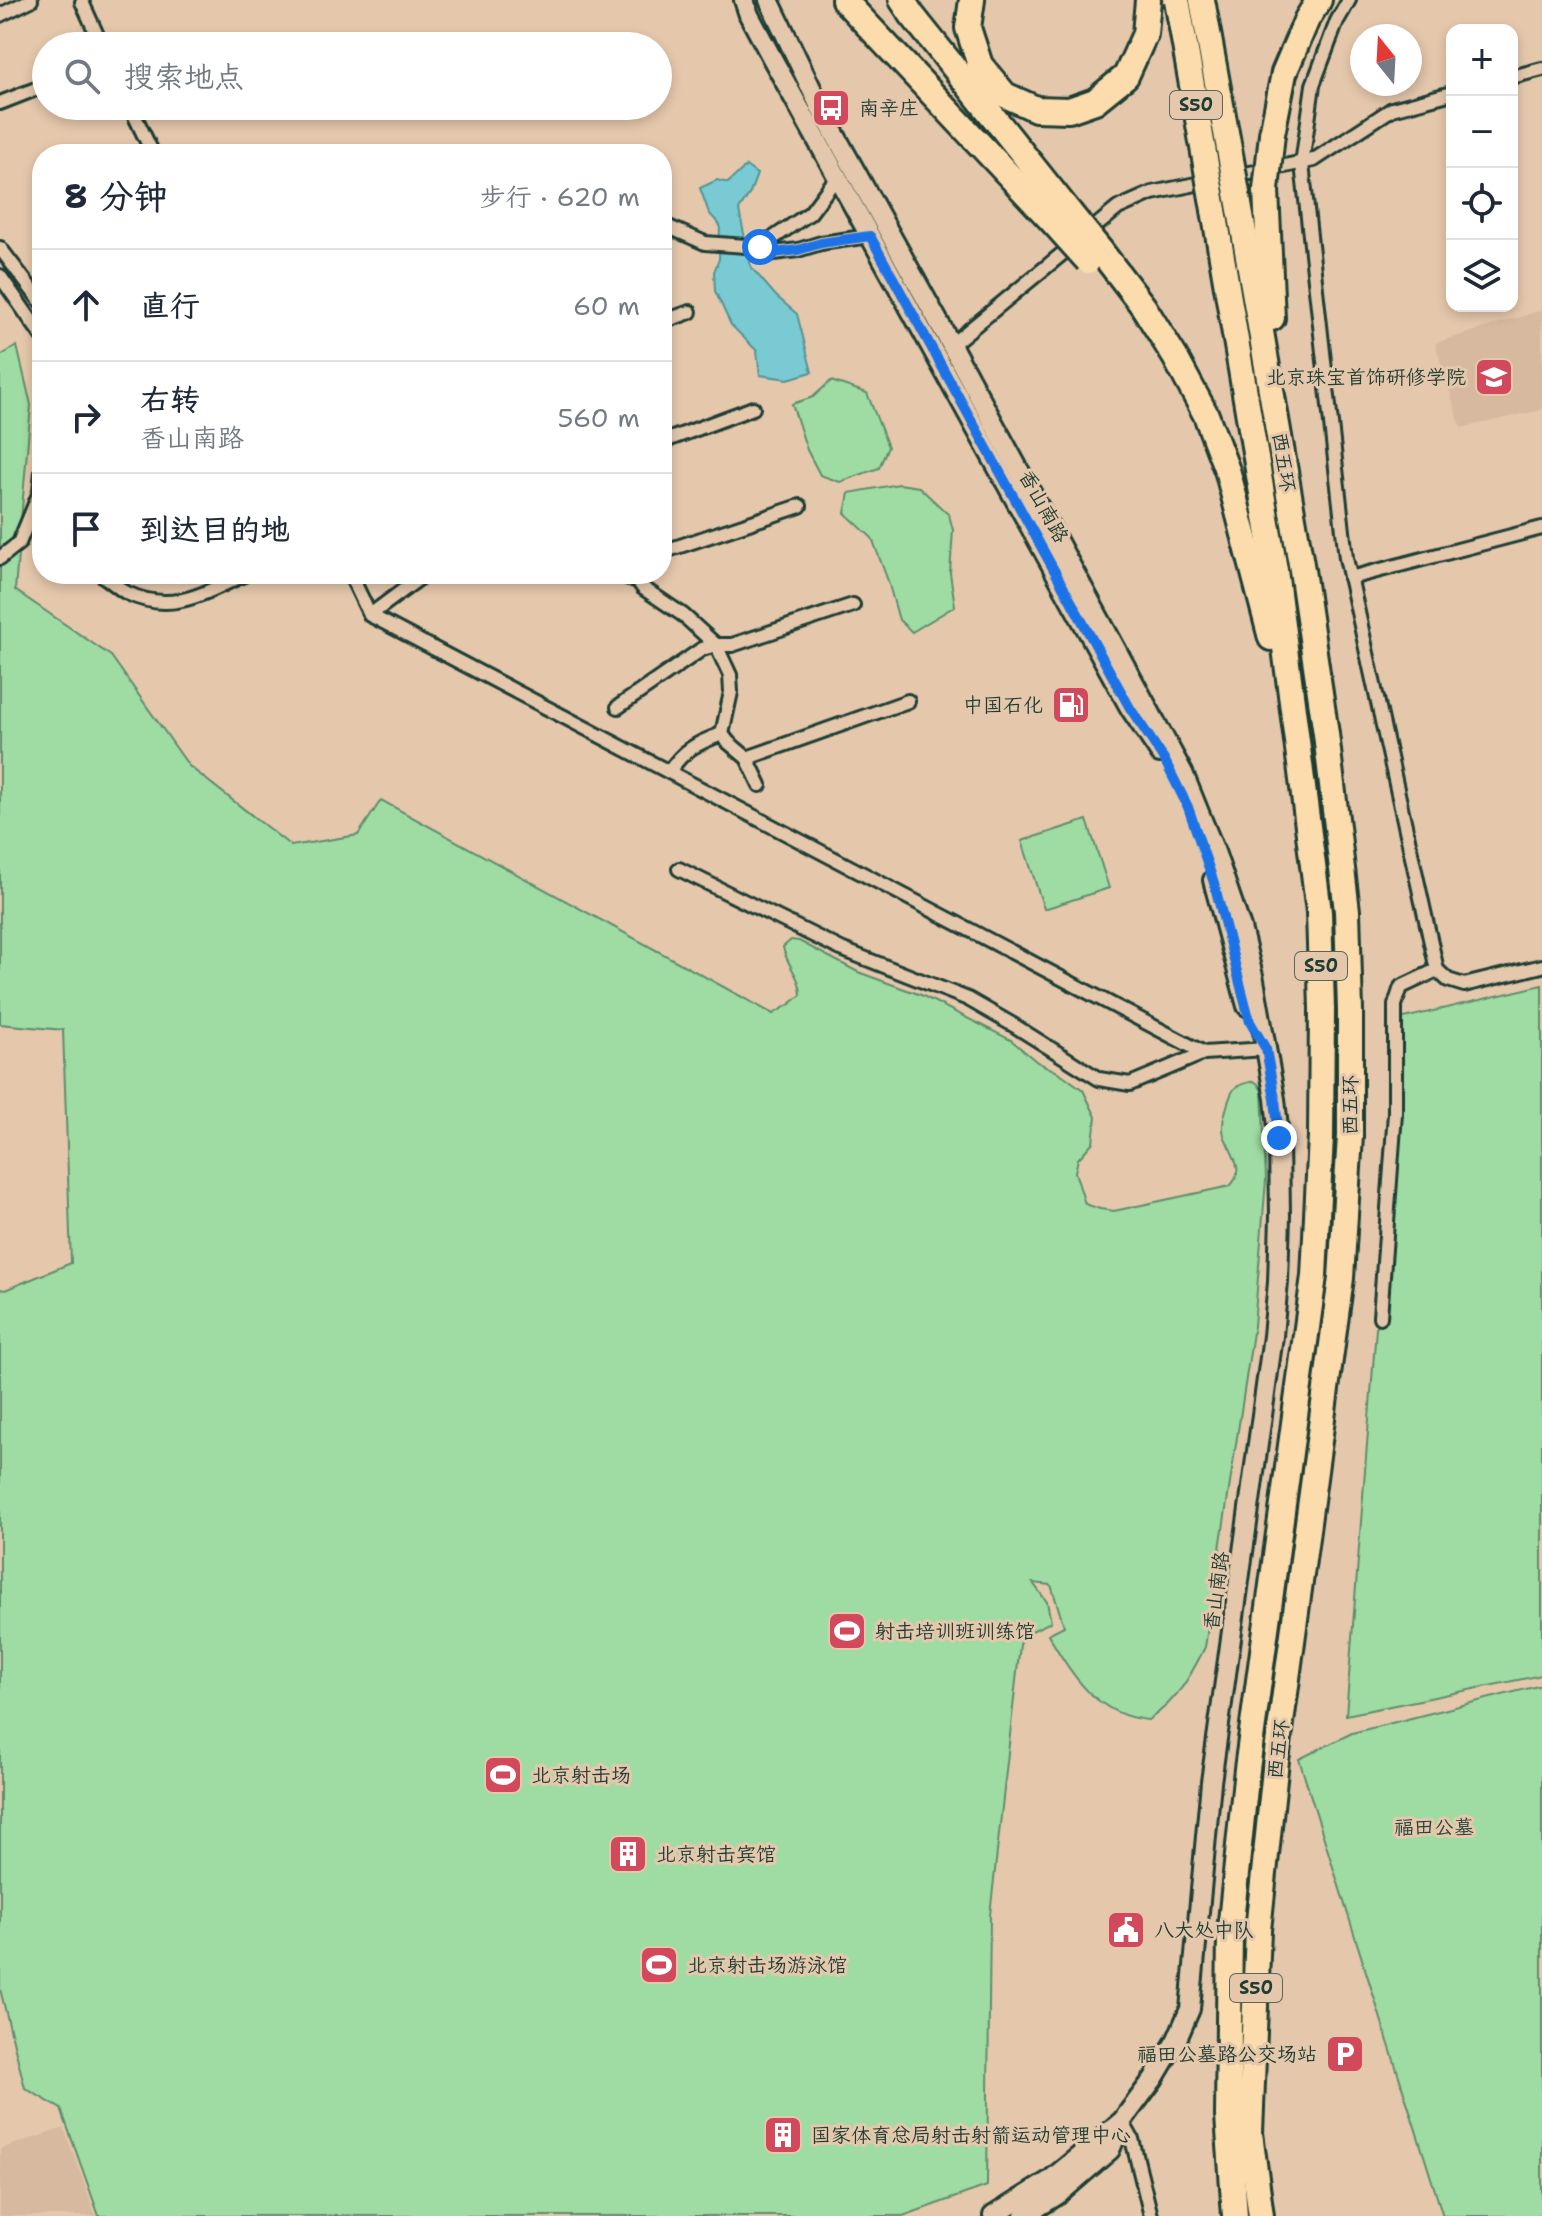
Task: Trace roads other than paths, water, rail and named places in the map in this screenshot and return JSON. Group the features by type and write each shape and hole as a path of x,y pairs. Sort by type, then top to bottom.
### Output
{"highway":[{"path":"844,0 1061,217"},
{"path":"902,0 1061,217 1175,357 1206,415 1228,473 1296,738"},
{"path":"972,0 968,28 980,65 1005,95 1036,109 1069,110 1095,101 1126,76 1145,34 1148,0"},
{"name":"西五环","path":"1177,0 1275,570 1319,912 1322,1009 1321,1136 1314,1276 1247,1769 1230,1931 1228,2116 1235,2216"},
{"name":"西五环","path":"1202,0 1278,420 1326,734 1347,911 1350,1011 1350,1136 1341,1278 1276,1760 1258,1930 1250,2133 1261,2216"},
{"path":"1278,420 1266,190 1272,134 1284,73 1307,19 1319,0"},
{"path":"1250,2133 1279,2216"}],"main road":[{"name":"香山南路","path":"744,0 837,177 1130,708 1164,759 1188,807 1214,883 1250,1022 1266,1049"},
{"name":"香山南路","path":"757,0 794,56"},
{"name":"香山南路","path":"769,0 822,111 1183,773 1241,928 1254,980 1279,1138 1280,1216 1273,1336 1211,1782 1190,2009 1154,2078 1122,2121 1049,2181 993,2216"},
{"name":"香山南路","path":"1024,2216 1059,2194 1110,2150 1122,2121"}],"street":[{"path":"0,15 31,0"},
{"path":"1349,0 1337,21 1313,85 1302,164 1346,558 1437,970 1448,980 1464,985 1542,966"},
{"path":"82,2 96,32"},
{"path":"1518,75 1542,69"},
{"path":"0,103 32,90"},
{"path":"951,345 1118,208 1152,193 1314,160 1392,109 1446,95"},
{"path":"137,120 148,144"},
{"path":"756,248 810,213 837,177"},
{"path":"672,228 705,243 756,248 766,254 870,236"},
{"path":"0,248 32,290"},
{"path":"0,276 32,322"},
{"path":"672,318 690,312"},
{"path":"672,438 753,408"},
{"path":"672,549 800,506"},
{"path":"0,558 19,543 32,511"},
{"path":"1350,578 1542,528"},
{"path":"114,584 127,593 155,602 184,602 224,584"},
{"path":"355,584 370,615 1204,1053"},
{"path":"370,615 412,584"},
{"path":"642,584 716,645 730,675 731,692 722,734 747,758 760,785"},
{"path":"618,707 702,649 732,645 853,605"},
{"path":"747,758 908,701"},
{"path":"669,772 677,760 697,743 722,734"},
{"path":"679,869 841,949 968,999 1099,1079 1130,1084 1204,1053 1266,1049"},
{"path":"1380,1317 1395,1113 1395,1005 1401,987 1437,970"},
{"path":"1122,2121 1132,2139 1151,2216"}],"water":[{"path":"746,166 757,174 739,210 751,267 776,296 797,314 812,372 788,379 760,375 757,351 731,325 715,291 714,272 719,259 720,225 709,213 700,188 717,180 728,183"}],"place":[{"name":"南辛庄","path":"831,108"},
{"name":"北京珠宝首饰研修学院","path":"1494,377"},
{"name":"中国石化","path":"1071,705"},
{"name":"射击培训班训练馆","path":"847,1631"},
{"name":"北京射击场","path":"503,1775"},
{"name":"北京射击宾馆","path":"628,1854"},
{"name":"八大处中队","path":"1126,1930"},
{"name":"北京射击场游泳馆","path":"659,1965"},
{"name":"福田公墓路公交场站","path":"1345,2054"},
{"name":"国家体育总局射击射箭运动管理中心","path":"783,2135"}],"park label":[{"name":"福田公墓","path":"1434,1827"}]}
